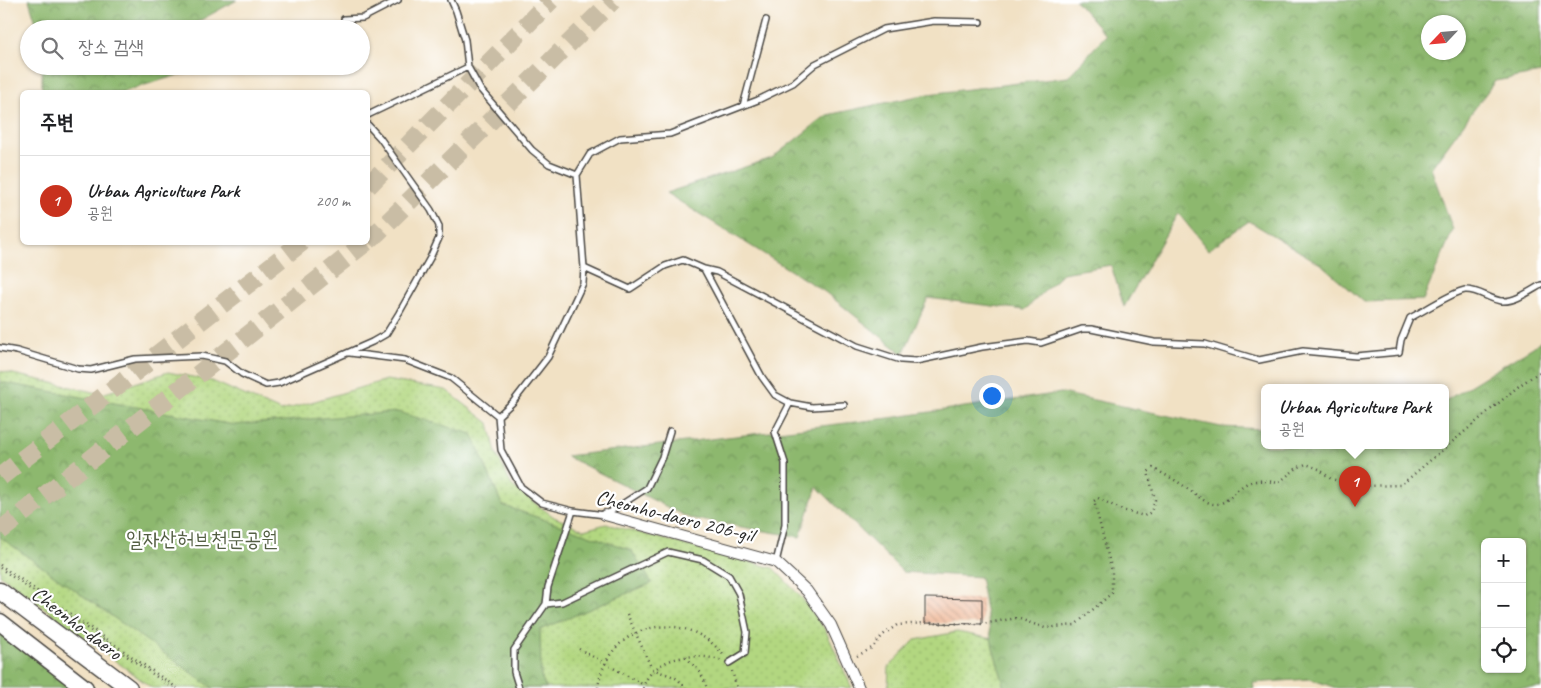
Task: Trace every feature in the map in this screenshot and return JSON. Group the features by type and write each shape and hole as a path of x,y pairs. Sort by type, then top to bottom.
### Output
{"main road":[{"name":"Cheonho-daero","path":"0,591 129,688"},
{"path":"0,622 85,688"}],"street":[{"name":"Cheonho-daero 206-gil","path":"605,515 776,562 807,591 831,625 859,688"}],"lane":[{"path":"344,19 362,18 398,0"},
{"path":"451,0 465,40 468,67 480,89 532,150 549,164 577,175"},
{"path":"744,106 766,20"},
{"path":"498,416 513,402 548,357 583,283 584,268 577,175 590,154 620,138 670,134 744,106 793,83 815,64 884,29 934,21 980,22"},
{"path":"370,115 468,67"},
{"path":"0,348 17,351 78,369 90,370 135,358 202,356 225,361 242,374 266,385 279,383 386,334 417,282 439,238 439,226 431,210 380,138 370,127"},
{"path":"584,268 630,289 665,266 683,260 717,272 857,346 901,360 916,361 982,347 1028,342 1041,343 1082,329 1091,329 1154,342 1205,344 1250,359 1259,360 1303,351 1356,356 1399,352 1401,340 1410,318 1447,298 1465,290 1481,293 1502,301 1514,299 1541,285"},
{"path":"704,269 762,377 775,395 790,403 812,406 844,405"},
{"path":"348,353 405,360 451,378 498,416 501,450 521,486 542,503 573,511"},
{"path":"776,562 785,525 785,463 776,432 790,403"},
{"path":"605,515 646,488 662,457 670,431"},
{"name":"Cheonho-daero 206-gil","path":"520,688 514,672 514,650 546,604 548,587 573,511 605,515"},
{"path":"546,604 562,602 668,552 703,560 729,576 739,594 747,632 745,653 729,663"}],"path":[{"path":"1449,445 1520,385 1541,371"},
{"path":"847,661 872,648 883,635 897,625 925,623 982,624 1017,618 1045,628 1074,625 1112,594 1112,571 1094,502 1098,498 1122,510 1144,516 1151,512 1155,500 1148,472 1153,468 1183,485 1210,504 1218,505 1248,483 1263,480 1278,483 1297,468 1306,464 1319,469 1331,479 1361,486 1401,485 1444,449"},
{"path":"0,567 173,688"},
{"path":"0,567 177,688"},
{"path":"627,614 651,667 679,679 685,688"},
{"path":"598,688 605,663 618,646 636,633 656,626 678,626 699,633 716,646 729,663 737,688"},
{"path":"580,649 643,686 655,670 669,661 685,656 708,657 729,663"},
{"path":"685,656 701,672 707,688"}],"green space":[{"path":"29,0 237,0 201,20 35,20"},
{"path":"1075,0 1541,0 1541,73 1495,81 1431,168 1453,230 1423,300 1364,302 1322,265 1249,221 1208,250 1178,213 1124,307 1111,265 1063,273 1025,310 928,298 903,354 825,292 666,193 772,158 827,115 928,94 1068,77 1106,35"},
{"path":"42,75 178,75 129,90 42,90"},
{"path":"1541,340 1541,688 1336,688 1310,679 1253,683 1254,688 1005,688 993,648 980,577 903,572 817,487 800,537 689,518 566,456 889,418 1061,393 1221,427 1261,429 1261,449 1449,449 1449,399 1533,347"},
{"name":"일자산허브천문공원","path":"0,371 102,394 168,372 212,381 281,411 386,380 446,390 489,423 496,453 512,486 554,517 584,530 606,524 773,568 802,598 826,631 852,688 152,688 0,575"},
{"name":"일자산허브천문공원","path":"0,382 234,425 398,412 472,434 502,505 631,550 652,583 540,630 541,676 546,688 213,688 0,537"},
{"path":"0,626 78,688 0,688"},
{"path":"957,632 993,639 1036,688 888,688 889,667 915,640"}],"building":[{"path":"925,598 982,599 982,624 925,623"}],"tunnel":[{"path":"370,184 551,0"},
{"path":"370,239 613,0"},
{"path":"0,477 298,245"},
{"path":"0,531 362,245"}],"place":[{"name":"Urban Agriculture Park","path":"1355,507"}]}
